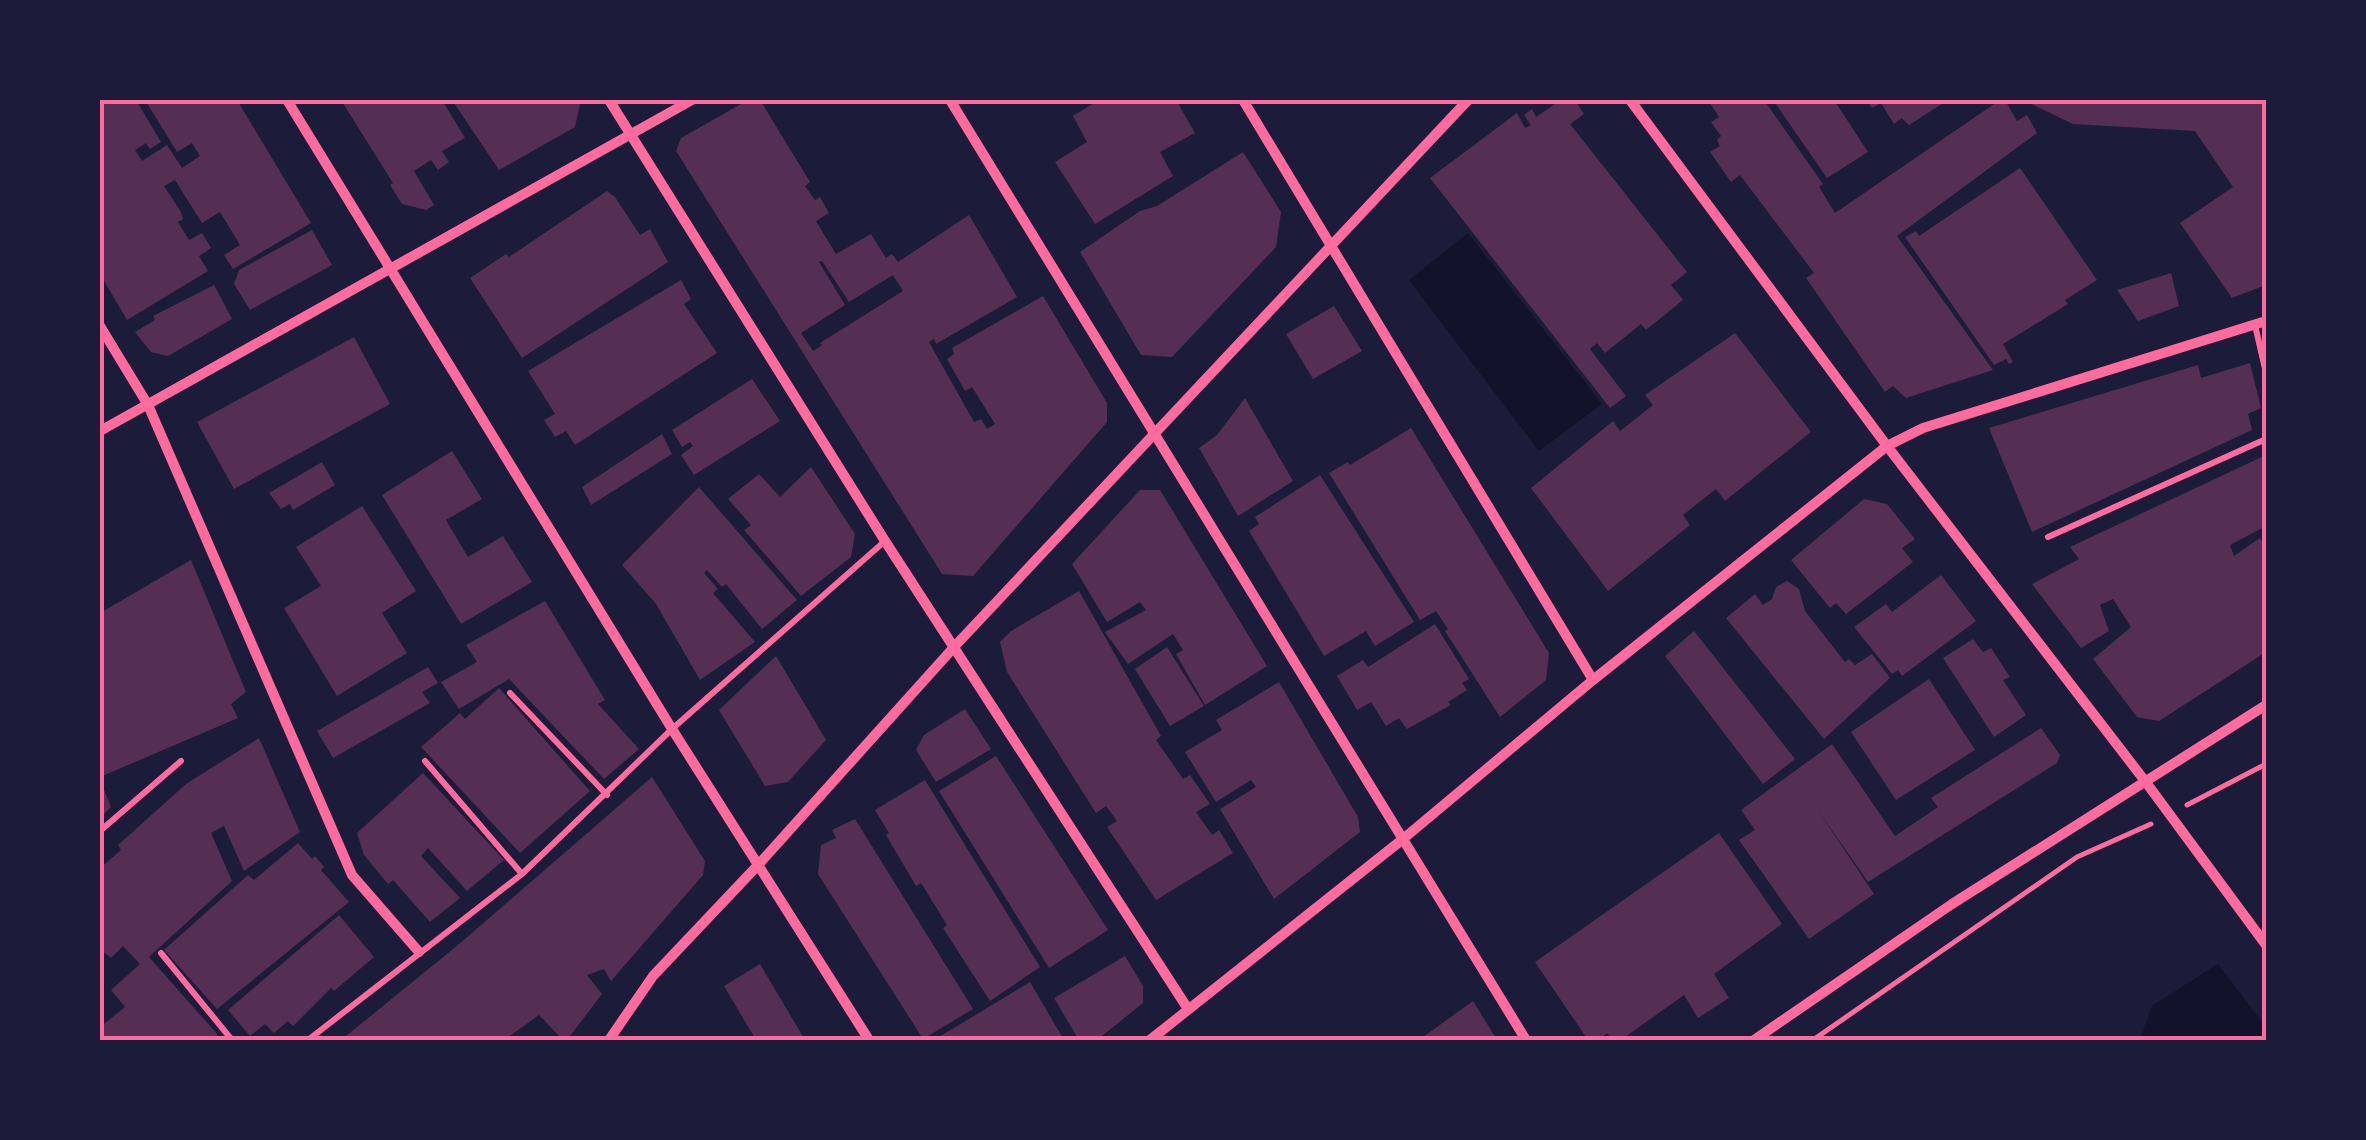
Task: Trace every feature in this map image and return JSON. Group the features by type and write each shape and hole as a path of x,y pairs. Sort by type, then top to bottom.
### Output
{"street":[{"path":"287,100 672,729 869,1040"},
{"path":"610,100 886,541 1188,1009"},
{"path":"100,431 692,100"},
{"path":"950,100 1526,1040"},
{"path":"1244,100 1593,680"},
{"path":"609,1040 652,976 759,864 954,646 1468,100"},
{"path":"1630,100 2266,945"},
{"path":"1150,1040 1887,446 1922,428 2260,323"},
{"path":"100,326 148,405 352,875 419,952"},
{"path":"1754,1040 1952,904 2266,706"}],"lane":[{"path":"2260,323 2266,372"},
{"path":"2048,537 2266,438"},
{"path":"308,1040 522,874 672,729 886,541"},
{"path":"510,693 607,795"},
{"path":"100,831 181,761"},
{"path":"425,761 522,874"},
{"path":"161,953 232,1040"}],"path":[{"path":"2204,798 2266,764"},
{"path":"1813,1040 2076,858 2122,839"}],"shaded area":[{"path":"1468,233 1602,404 1539,451 1409,280"},
{"path":"2266,933 2266,1040 2140,1040 2152,1006"}],"pier":[{"path":"2266,928 2266,1027 2215,960"}],"building":[{"path":"100,100 136,100 161,142 150,149 146,143 135,150 142,161 167,145 182,168 200,156 192,143 177,152 145,100 237,100 311,223 233,269 224,255 240,245 220,212 202,223 175,180 164,186 181,212 183,219 178,222 189,240 202,233 211,248 199,256 208,271 127,320 100,274"},
{"path":"341,100 442,100 465,138 442,151 449,162 438,170 431,160 414,171 434,205 426,210 402,204"},
{"path":"452,100 577,100 580,104 575,127 499,170"},
{"path":"748,100 760,100 810,182 805,186 815,200 820,197 829,213 816,221 836,254 871,234 886,258 892,254 898,262 969,215 1017,297 936,344 934,339 929,342 974,422 981,419 987,429 995,424 972,387 965,391 947,359 954,354 952,348 1043,296 1107,403 1107,422 973,576 942,574 676,151 681,138","holes":["819,262 849,302 893,275 903,291 813,351 801,333 845,305"]},
{"path":"1099,100 1176,100 1195,133 1160,152 1173,176 1095,224 1055,162 1087,142 1073,116"},
{"path":"1561,100 1575,100 1584,114 1570,124 1687,272 1671,285 1683,300 1646,330 1641,324 1605,353 1597,343 1590,349 1626,396 1610,408 1430,178 1517,113 1525,128 1531,125 1524,115 1532,109 1536,117"},
{"path":"1708,100 1764,100 1823,184 1819,187 1835,213 2000,100 2005,100 2017,121 2027,115 2037,133 1897,236 1993,370 1906,398 1893,386 1885,392 1806,278 1814,273 1740,175 1731,182 1710,152 1720,146 1717,140 1721,136 1711,122 1719,117"},
{"path":"1773,100 1834,100 1868,152 1827,178"},
{"path":"1867,100 1948,100 1909,125 1902,118 1894,124 1881,103 1872,108"},
{"path":"2023,100 2266,100 2266,285 2232,298 2180,223 2233,187 2195,131 2073,124"},
{"path":"1243,152 1281,212 1276,247 1172,357 1141,355 1080,252 1140,211 1157,206"},
{"path":"2020,168 2097,280 2065,300 2068,304 2003,344 2013,362 2009,364 2006,359 1994,365 1905,237 1916,231 1919,236"},
{"path":"607,191 640,235 650,229 668,262 522,358 470,278 506,254 509,257"},
{"path":"312,230 332,265 250,310 234,284 239,270"},
{"path":"2171,273 2179,306 2138,321 2117,290"},
{"path":"681,280 691,299 684,304 717,353 575,445 566,431 555,437 544,420 555,414 528,371"},
{"path":"214,285 232,319 168,356 151,352 135,332 155,320 153,316"},
{"path":"1334,306 1362,351 1313,379 1286,334"},
{"path":"1735,333 1811,432 1725,501 1716,489 1683,515 1690,525 1608,591 1531,488 1613,421 1620,431 1653,405 1645,395"},
{"path":"354,337 390,404 234,489 197,422"},
{"path":"2250,363 2261,408 2248,414 2252,430 2032,532 1989,428 2198,365 2201,378"},
{"path":"752,379 780,421 694,475 681,455 693,446 690,442 682,447 672,430"},
{"path":"1245,398 1293,481 1238,516 1199,448 1217,435"},
{"path":"1411,428 1549,653 1546,680 1500,717 1436,611 1420,620 1329,473 1348,462 1350,465"},
{"path":"662,434 672,454 591,505 582,487"},
{"path":"452,451 482,499 446,520 468,557 503,536 532,582 461,624 382,495"},
{"path":"2266,455 2266,526 2230,545 2234,556 2260,538 2266,548 2266,652 2159,721 2137,717 2093,659 2131,627 2113,599 2100,605 2109,631 2081,648 2032,584 2079,559 2070,547"},
{"path":"322,462 335,485 293,510 290,504 281,509 269,493"},
{"path":"811,467 855,534 851,557 801,596 744,530 751,525 728,499 759,474 780,497"},
{"path":"1320,475 1414,622 1375,646 1366,631 1324,656 1249,531 1259,524 1255,517"},
{"path":"699,487 797,600 762,629 726,584 722,587 707,570 704,573 718,589 713,593 755,642 700,680 656,604 622,565"},
{"path":"1140,490 1160,490 1267,666 1205,705 1176,654 1183,650 1173,634 1128,664 1105,632 1146,610 1140,602 1107,622 1072,564"},
{"path":"1864,499 1887,504 1915,539 1902,548 1913,562 1846,614 1836,603 1830,608 1791,560"},
{"path":"362,506 416,591 382,613 407,653 337,696 284,608 321,586 296,547"},
{"path":"191,560 246,692 231,704 238,718 100,777 100,613"},
{"path":"1941,575 1976,621 1902,676 1898,670 1892,674 1854,627 1886,604 1892,612"},
{"path":"1787,581 1799,589 1805,611 1845,662 1849,659 1855,665 1872,654 1890,678 1824,739 1726,618 1755,594 1763,605 1772,599 1776,587"},
{"path":"1079,591 1161,736 1156,740 1183,779 1190,775 1210,804 1196,812 1212,835 1219,830 1233,853 1156,900 1107,827 1117,821 1106,806 1096,813 1007,672 1000,642 1011,631"},
{"path":"545,601 605,700 598,704 639,749 604,779 509,679 459,709 441,682 477,662 466,645"},
{"path":"1435,624 1469,679 1462,683 1467,690 1448,702 1451,705 1407,729 1399,718 1386,726 1371,702 1357,710 1337,676 1363,660 1368,667"},
{"path":"1694,631 1795,759 1763,784 1665,656"},
{"path":"1973,639 1983,652 1991,648 2010,677 2003,680 2026,715 1994,737 1943,658"},
{"path":"1167,647 1204,706 1170,726 1135,669"},
{"path":"776,656 826,740 788,782 765,786 719,710"},
{"path":"428,667 438,683 422,692 430,703 333,758 317,731"},
{"path":"1929,679 1975,750 1896,800 1851,732"},
{"path":"1279,682 1358,817 1360,832 1274,899 1220,809 1256,787 1251,780 1216,802 1185,752 1222,730 1216,720"},
{"path":"499,688 590,791 520,853 421,747 460,713 465,719"},
{"path":"965,709 991,749 936,782 916,750 924,735"},
{"path":"2041,728 2060,755 2057,763 1868,882 1817,809 1874,894 1809,939 1739,840 1755,830 1741,810 1832,744 1895,836 1938,807 1931,798"},
{"path":"259,738 300,832 244,871 224,826 211,833 232,881 149,957 217,1034 218,1040 105,1040 100,1027 125,1007 111,990 140,964 123,946 111,958 103,952 100,955 100,868 121,850 118,845 186,784"},
{"path":"996,756 1108,930 1049,968 939,791"},
{"path":"423,773 504,860 467,891 428,848 421,856 460,898 430,922 393,880 388,884 364,855 357,833"},
{"path":"652,777 705,861 703,875 611,981 604,969 587,975 602,994 567,1040 539,1015 510,1036 513,1040 341,1040 458,945"},
{"path":"100,780 111,807 100,818"},
{"path":"925,780 1040,967 990,1001 943,928 947,925 921,883 916,886 875,810"},
{"path":"855,819 973,1009 923,1039 818,874 821,845 836,838 832,830"},
{"path":"1719,833 1782,924 1714,974 1729,998 1698,1018 1684,995 1621,1040 1612,1040 1607,1033 1598,1040 1588,1040 1535,962"},
{"path":"298,843 312,859 315,856 324,867 321,870 349,902 217,1009 164,950 248,875 254,880"},
{"path":"339,915 374,957 334,991 331,988 293,1026 288,1021 274,1033 265,1024 250,1036 228,1010"},
{"path":"1125,956 1143,986 1143,1003 1097,1040 1079,1040 1054,998"},
{"path":"760,964 805,1040 756,1040 724,986"},
{"path":"1030,982 1064,1040 934,1040"},
{"path":"1473,1001 1497,1040 1419,1040"}]}
